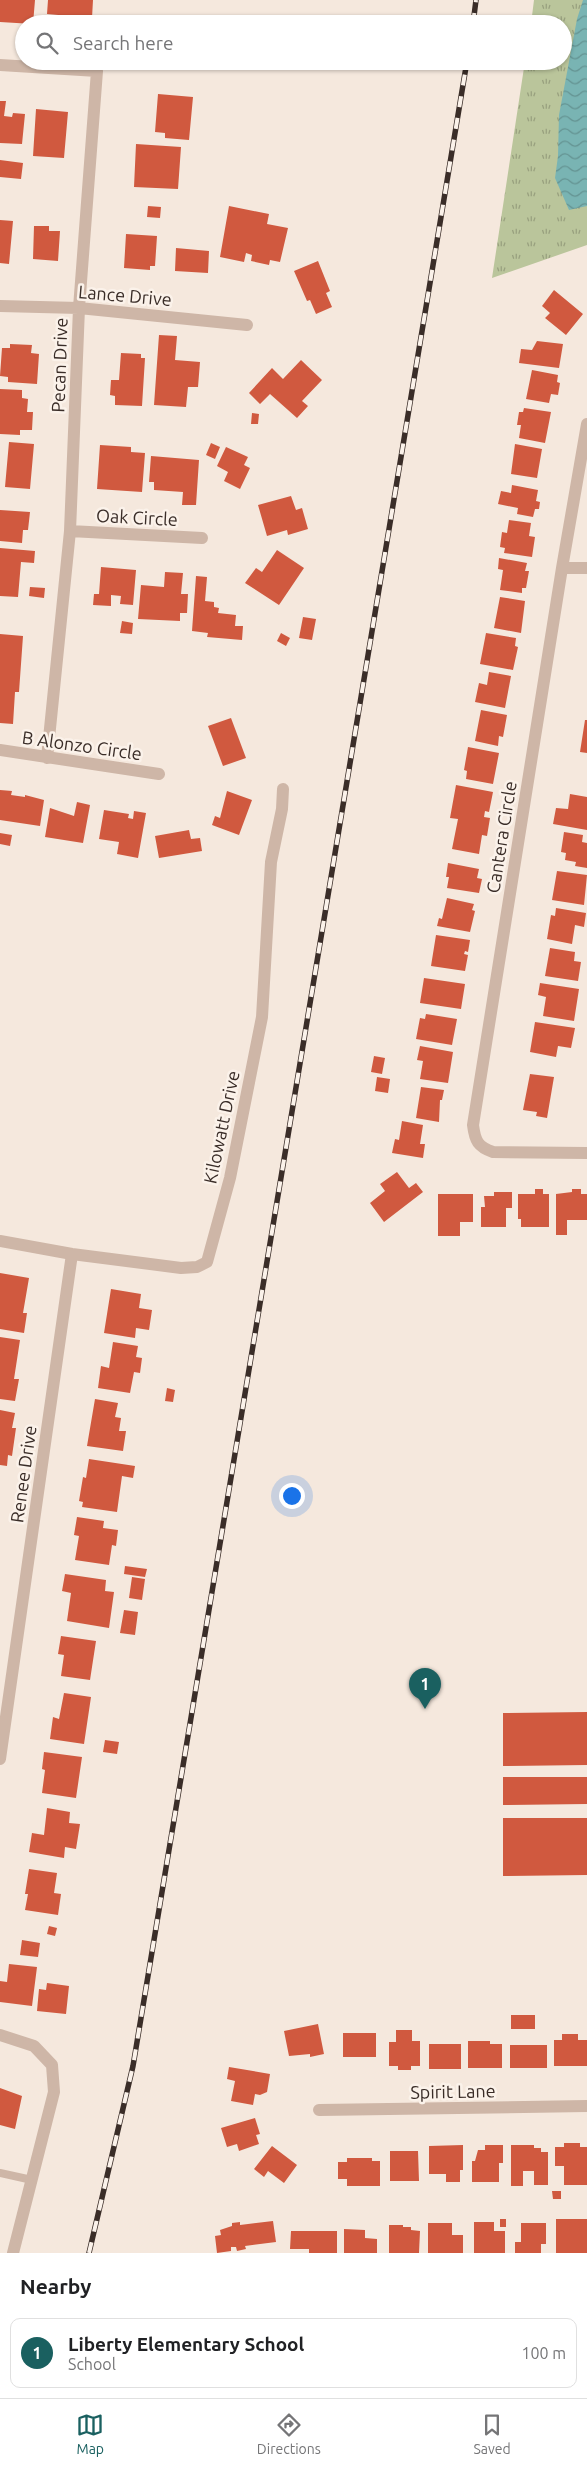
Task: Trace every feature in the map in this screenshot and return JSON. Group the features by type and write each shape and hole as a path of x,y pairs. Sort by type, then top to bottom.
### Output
{"street":[{"name":"Pecan Drive","path":"0,65 15,66"},
{"name":"Pecan Drive","path":"48,758 70,531 79,308 97,71 81,70"},
{"name":"Lance Drive","path":"0,306 79,308 247,325"},
{"name":"Cantera Circle","path":"587,424 562,568 473,1126 474,1138 481,1147 493,1152 587,1152"},
{"name":"Oak Circle","path":"70,531 202,538"},
{"path":"562,568 587,568"},
{"name":"B Alonzo Circle","path":"0,750 159,774"},
{"name":"Kilowatt Drive","path":"0,1241 72,1254 181,1268 197,1267 206,1262 230,1178 262,1017 271,862 282,809 283,790"},
{"name":"Renee Drive","path":"0,1759 72,1254"},
{"path":"0,2035 34,2046 52,2065 54,2092 13,2253"},
{"name":"Spirit Lane","path":"319,2110 587,2106"}],"lane":[{"path":"0,2173 32,2180"}],"green space":[{"path":"534,0 587,0 587,245 492,278 524,70 572,70 572,15 532,15"}],"water":[{"path":"583,0 587,0 587,206 569,210 555,178 558,156 559,115 567,70 572,70 572,46"}],"building":[{"path":"0,0 35,0 34,15 15,15 15,23 0,22"},
{"path":"48,0 93,0 92,15 47,14"},
{"path":"158,94 193,97 189,140 165,138 165,133 155,132"},
{"path":"0,101 6,101 4,116 12,117 13,113 25,114 22,144 0,143"},
{"path":"36,109 68,112 64,158 33,156"},
{"path":"136,144 181,147 178,189 134,187"},
{"path":"0,160 23,163 21,179 0,177"},
{"path":"148,206 161,207 160,218 147,217"},
{"path":"229,206 269,214 267,224 288,228 280,262 270,260 269,265 251,261 252,255 246,253 244,262 220,257"},
{"path":"0,220 13,221 9,264 0,263"},
{"path":"34,226 49,226 49,231 60,231 58,261 33,259"},
{"path":"126,234 157,236 155,266 150,266 150,270 124,268"},
{"path":"176,248 209,251 208,273 175,271"},
{"path":"318,261 330,291 326,293 332,307 316,314 310,300 307,301 294,271"},
{"path":"554,290 583,314 566,335 545,318 550,313 542,306"},
{"path":"159,335 177,336 175,360 200,362 198,387 188,387 186,407 154,405"},
{"path":"537,341 563,344 559,368 519,363 521,349 532,350"},
{"path":"10,344 32,345 31,353 39,354 37,384 8,382 8,377 0,376 2,348 10,348"},
{"path":"121,353 141,354 141,358 145,358 142,406 115,405 115,396 110,395 111,380 119,380"},
{"path":"301,360 322,380 302,401 308,406 297,418 270,394 260,404 249,393 272,368 283,379"},
{"path":"532,370 558,375 557,382 560,383 558,395 551,394 549,403 526,399"},
{"path":"0,389 22,390 22,398 28,399 27,412 33,412 32,430 20,430 20,435 0,434"},
{"path":"524,408 551,412 545,443 519,438 521,425 517,425 519,412 523,412"},
{"path":"252,413 259,414 258,424 251,424"},
{"path":"9,442 34,444 30,489 5,487"},
{"path":"211,443 220,447 215,459 206,455"},
{"path":"515,444 542,449 537,478 511,474"},
{"path":"100,445 131,447 131,452 145,453 142,492 97,489"},
{"path":"226,447 248,457 244,465 250,468 240,489 224,481 228,472 217,466"},
{"path":"151,456 199,460 196,505 182,505 183,492 154,490 154,482 149,482"},
{"path":"512,485 538,490 536,501 540,502 539,509 535,509 533,517 517,514 518,508 498,504 501,491 511,493"},
{"path":"291,496 296,510 302,508 308,529 288,535 287,530 267,536 258,505"},
{"path":"0,510 30,512 28,530 23,530 22,543 0,541"},
{"path":"509,520 531,523 529,536 535,537 532,557 504,553 505,548 500,547 502,532 507,533"},
{"path":"0,548 35,551 34,563 21,562 18,597 0,596"},
{"path":"277,550 304,568 279,605 245,583 256,568 262,572"},
{"path":"499,558 527,563 525,571 529,571 526,588 522,588 522,593 500,590 503,570 498,569"},
{"path":"101,567 136,570 133,605 120,604 121,596 111,595 111,606 93,605 94,594 99,594"},
{"path":"165,572 183,573 181,594 188,594 187,613 180,613 180,621 138,619 141,585 164,587"},
{"path":"196,576 207,577 205,601 214,602 214,607 219,608 218,613 236,615 235,626 243,626 242,640 207,637 208,633 192,631"},
{"path":"30,587 45,588 44,598 29,596"},
{"path":"500,597 525,601 521,633 494,628"},
{"path":"303,617 316,619 312,640 299,638"},
{"path":"122,621 133,623 132,634 120,633"},
{"path":"281,633 290,638 286,646 277,641"},
{"path":"486,633 516,638 515,646 518,647 513,670 480,664"},
{"path":"0,634 23,636 19,692 15,692 13,724 0,723"},
{"path":"489,672 511,676 505,708 475,702 479,683 487,685"},
{"path":"481,710 507,715 503,737 499,736 498,746 475,741"},
{"path":"231,718 246,758 223,766 208,726"},
{"path":"585,720 587,720 587,753 580,752"},
{"path":"468,747 499,753 493,784 466,779 467,771 464,770"},
{"path":"456,785 493,792 489,812 485,811 484,817 490,818 487,836 482,835 479,854 452,849 458,819 450,818"},
{"path":"0,790 12,791 11,795 25,797 25,795 44,800 40,826 0,820"},
{"path":"227,791 252,800 239,835 212,825 215,816 220,818"},
{"path":"570,794 587,797 587,830 553,824 556,808 568,809"},
{"path":"77,802 90,805 83,843 45,837 50,808 74,816"},
{"path":"104,810 129,814 128,818 133,819 134,811 146,813 138,858 117,854 119,842 99,839"},
{"path":"189,830 191,839 200,838 202,851 159,858 155,836"},
{"path":"564,832 583,835 582,842 587,843 587,868 575,866 576,862 565,860 566,853 561,852"},
{"path":"0,833 12,835 10,846 0,844"},
{"path":"448,863 479,869 477,878 482,879 479,893 447,888 449,877 446,877"},
{"path":"557,871 587,875 584,905 552,900"},
{"path":"447,898 474,904 472,910 475,911 470,932 437,926 439,918 442,919"},
{"path":"556,908 586,913 584,927 575,925 572,944 547,939 551,915 555,916"},
{"path":"436,935 470,940 468,952 465,951 464,954 468,955 465,971 431,966"},
{"path":"550,948 575,952 574,961 581,962 578,981 545,976"},
{"path":"424,978 465,984 461,1009 420,1003"},
{"path":"540,983 579,989 574,1021 543,1016 546,997 538,995"},
{"path":"426,1014 457,1019 452,1045 416,1039 420,1018 425,1019"},
{"path":"535,1022 575,1028 571,1048 558,1046 556,1057 530,1052"},
{"path":"420,1046 453,1052 448,1083 420,1079 423,1061 417,1060"},
{"path":"374,1056 385,1058 382,1074 371,1072"},
{"path":"530,1074 554,1077 547,1118 536,1116 537,1112 523,1110"},
{"path":"377,1077 390,1079 388,1093 375,1091"},
{"path":"421,1087 444,1090 442,1100 440,1100 439,1122 416,1118"},
{"path":"402,1121 423,1125 420,1144 425,1144 423,1158 392,1153 395,1139 399,1140"},
{"path":"397,1172 409,1188 416,1183 423,1192 384,1222 370,1203 385,1191 380,1184"},
{"path":"535,1189 543,1189 543,1194 549,1194 549,1227 521,1227 521,1219 518,1219 518,1194 535,1194"},
{"path":"572,1189 581,1189 581,1194 587,1194 587,1220 567,1220 567,1235 556,1235 556,1194 572,1192"},
{"path":"494,1192 512,1192 512,1208 506,1208 506,1227 481,1227 481,1207 485,1207 484,1196 494,1196"},
{"path":"438,1194 473,1194 473,1222 460,1222 460,1236 438,1236"},
{"path":"0,1273 29,1278 23,1313 27,1313 24,1333 0,1329"},
{"path":"111,1289 141,1294 139,1308 152,1310 149,1330 136,1328 135,1338 104,1333"},
{"path":"0,1337 20,1340 14,1379 19,1379 15,1401 0,1399"},
{"path":"113,1342 138,1346 136,1357 142,1358 140,1373 134,1372 130,1393 98,1388 101,1366 109,1368"},
{"path":"167,1388 175,1390 173,1402 165,1401"},
{"path":"95,1399 118,1403 115,1417 121,1418 119,1431 126,1431 123,1451 87,1446"},
{"path":"0,1410 15,1413 12,1428 16,1428 12,1456 8,1455 7,1466 0,1465"},
{"path":"89,1459 135,1466 133,1478 122,1476 117,1512 82,1507 83,1502 79,1501 83,1477 86,1478"},
{"path":"77,1517 104,1521 103,1528 118,1530 116,1546 112,1545 109,1565 75,1560 79,1536 74,1535"},
{"path":"125,1566 147,1569 145,1577 124,1574"},
{"path":"65,1574 106,1580 105,1591 114,1592 109,1628 67,1621 71,1593 62,1591"},
{"path":"132,1577 145,1579 142,1600 129,1598"},
{"path":"124,1610 138,1612 135,1635 120,1633"},
{"path":"61,1636 96,1641 90,1680 61,1676 64,1655 58,1654"},
{"path":"64,1693 91,1697 84,1744 50,1739 53,1717 59,1719"},
{"path":"587,1712 587,1765 503,1766 503,1713"},
{"path":"105,1740 119,1742 117,1754 103,1752"},
{"path":"44,1752 82,1757 76,1798 42,1793 45,1770 42,1769"},
{"path":"503,1777 587,1777 587,1804 503,1805"},
{"path":"47,1808 70,1812 69,1823 80,1824 76,1849 65,1847 64,1858 29,1852 32,1833 44,1835"},
{"path":"503,1818 587,1818 587,1875 503,1876"},
{"path":"29,1869 57,1873 54,1893 61,1894 58,1915 25,1910 28,1894 25,1894"},
{"path":"49,1926 57,1928 55,1936 47,1934"},
{"path":"22,1940 40,1943 38,1957 20,1955"},
{"path":"9,1964 37,1967 32,2006 0,2002 0,1981 7,1982"},
{"path":"47,1983 69,1986 66,2014 37,2011 39,1989 46,1990"},
{"path":"511,2015 535,2015 535,2029 511,2029"},
{"path":"318,2024 324,2054 310,2057 310,2054 289,2056 284,2031"},
{"path":"396,2030 412,2030 412,2041 420,2041 420,2066 411,2066 411,2070 398,2070 398,2066 389,2066 389,2042 396,2042"},
{"path":"343,2033 376,2033 376,2057 343,2057"},
{"path":"562,2034 578,2034 578,2040 587,2040 587,2066 554,2066 554,2040 562,2040"},
{"path":"468,2041 490,2041 490,2044 502,2044 502,2068 468,2068"},
{"path":"429,2044 461,2044 461,2069 429,2069"},
{"path":"510,2045 547,2045 547,2068 510,2068"},
{"path":"229,2067 270,2074 267,2092 260,2095 255,2094 253,2105 231,2101 235,2081 227,2079"},
{"path":"0,2088 22,2096 15,2129 0,2125"},
{"path":"255,2118 260,2134 256,2135 259,2144 239,2151 237,2144 227,2147 221,2128"},
{"path":"564,2143 580,2143 580,2147 587,2147 587,2185 564,2185 564,2166 555,2166 555,2147 564,2147"},
{"path":"463,2145 463,2170 460,2170 460,2182 446,2182 446,2174 429,2174 429,2146"},
{"path":"485,2145 503,2145 503,2163 499,2163 499,2182 472,2182 472,2161 475,2161 478,2150 485,2150"},
{"path":"511,2145 534,2145 534,2148 541,2148 541,2152 548,2152 548,2185 534,2185 534,2171 523,2171 523,2186 511,2186"},
{"path":"272,2146 297,2165 284,2183 268,2171 264,2177 254,2169"},
{"path":"390,2151 418,2151 419,2181 390,2181"},
{"path":"347,2158 372,2158 372,2161 380,2161 380,2186 347,2186 347,2179 338,2179 338,2162 347,2162"},
{"path":"552,2191 561,2191 561,2199 553,2199"},
{"path":"500,2219 506,2219 506,2227 500,2227"},
{"path":"556,2219 587,2219 587,2253 556,2253"},
{"path":"273,2221 276,2242 245,2246 246,2249 237,2251 236,2247 231,2247 231,2251 217,2253 215,2236 221,2235 220,2230 232,2226 232,2223 240,2222 240,2225"},
{"path":"474,2222 494,2222 494,2231 505,2231 505,2253 474,2253"},
{"path":"428,2223 452,2223 452,2235 463,2235 463,2253 428,2253"},
{"path":"521,2223 546,2223 546,2244 541,2244 541,2253 515,2253 515,2242 521,2242"},
{"path":"389,2225 403,2225 403,2227 411,2227 411,2230 420,2231 419,2253 389,2253"},
{"path":"344,2229 365,2230 365,2238 377,2239 377,2253 344,2253"},
{"path":"291,2231 337,2231 337,2253 309,2253 309,2249 290,2249"}],"railway":[{"path":"474,15 476,0"},
{"path":"89,2253 133,2066 466,70"}],"place":[{"name":"Liberty Elementary School","path":"425,1709"}]}
